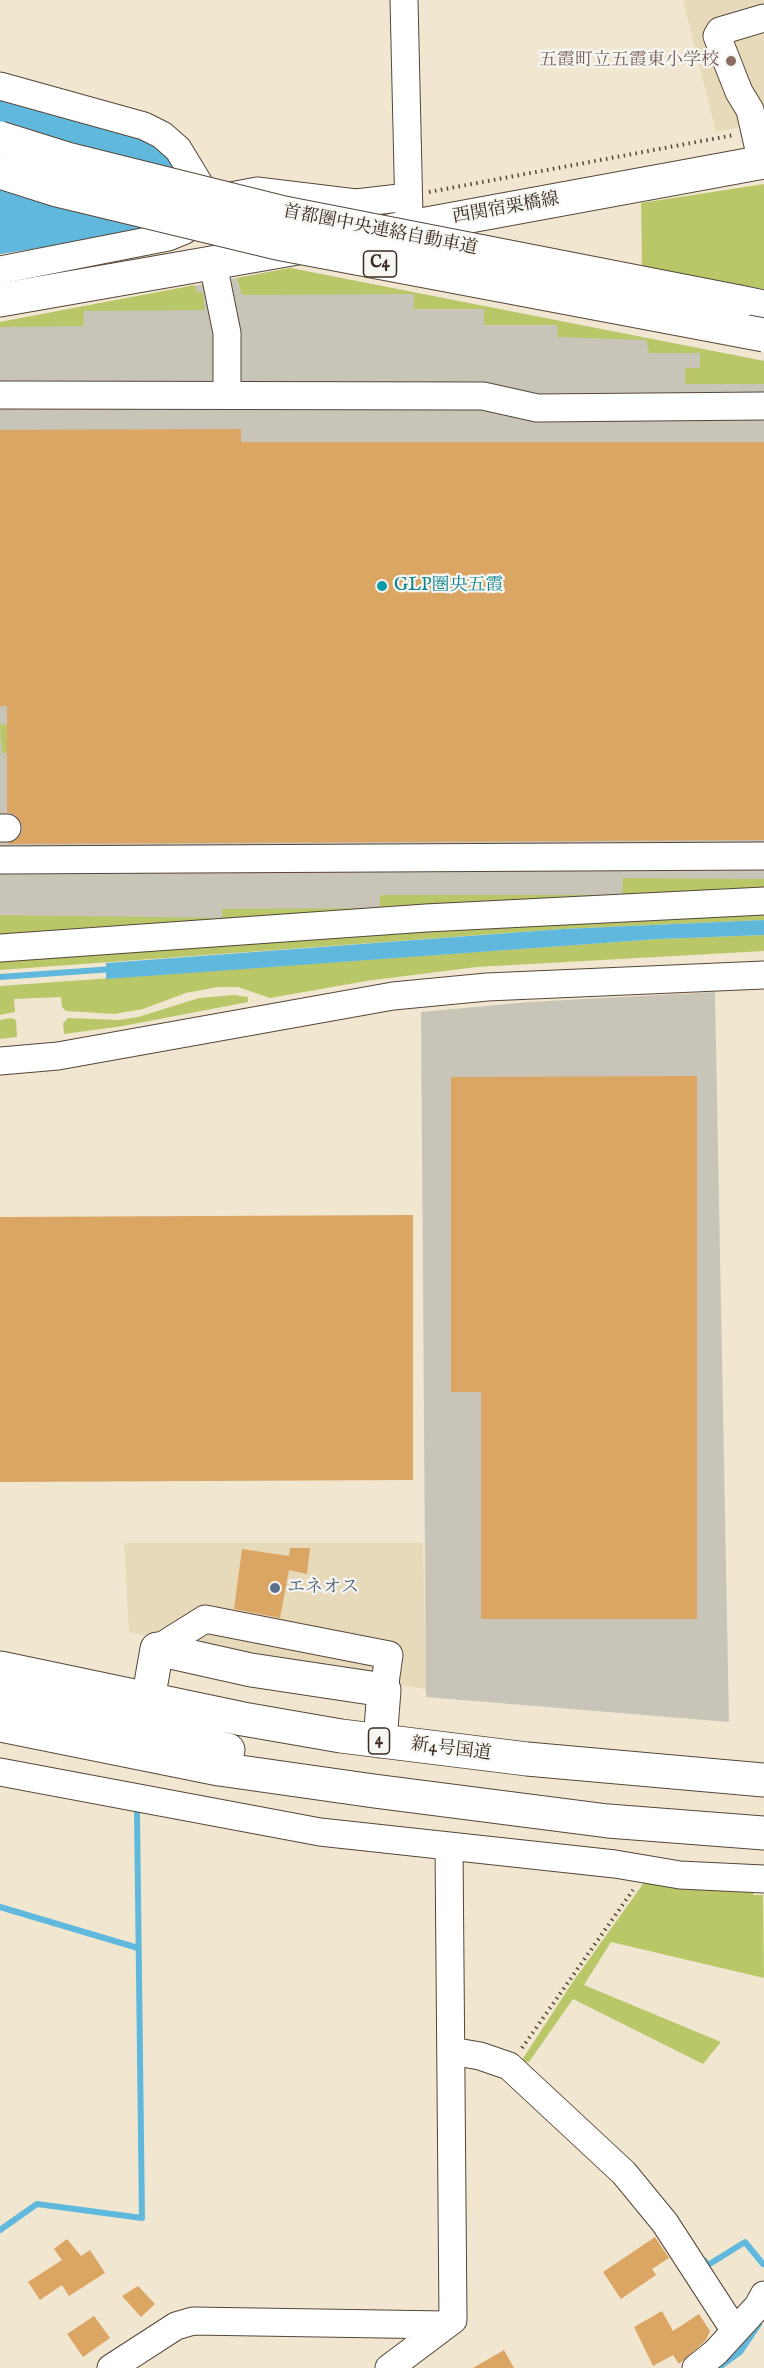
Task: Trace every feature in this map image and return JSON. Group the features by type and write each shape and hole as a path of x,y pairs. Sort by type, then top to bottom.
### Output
{"main road":[{"name":"西関宿栗橋線","path":"0,300 213,264 409,212 759,133"},
{"name":"首都圏中央連絡自動車道","path":"0,138 67,159 284,213 756,305"},
{"name":"首都圏中央連絡自動車道","path":"0,172 57,190 277,243 764,335"},
{"path":"148,1700 157,1649 252,1670 384,1690 380,1741"},
{"name":"新4号国道","path":"0,1668 254,1721 380,1741 575,1764 764,1780"},
{"path":"0,1693 272,1761 374,1791"},
{"path":"0,1725 219,1769 374,1791 597,1820 764,1833"}],"street":[{"path":"0,270 168,237 185,230 212,206 231,196 257,190 409,212 404,0"},
{"path":"759,133 739,92 717,36 720,31 764,18"},
{"path":"0,86 144,126 162,135 178,149 212,206"},
{"path":"213,264 227,333 227,395"},
{"path":"0,395 483,396 537,408 764,406"},
{"path":"0,860 764,856"},
{"path":"0,948 426,918 764,901"},
{"path":"0,1061 58,1056 393,996 487,987 764,975"},
{"path":"0,1772 320,1832 615,1863 680,1875 764,1879"},
{"path":"389,2368 453,2319 449,1847"},
{"path":"451,2051 509,2066 624,2173 665,2223 735,2331"},
{"path":"696,2368 716,2352 764,2295"},
{"path":"111,2368 176,2326 193,2321 446,2325"}],"path":[{"path":"409,212 759,133"},
{"path":"509,2066 647,1869"}],"shaded area":[{"name":"五霞町立五霞東小学校","path":"683,0 764,0 764,122 716,132"},
{"name":"GLP圏央五霞","path":"290,268 764,361 764,894 0,943 0,322"},
{"path":"715,992 729,1722 426,1697 421,1012 529,1002"},
{"name":"エネオス","path":"124,1543 423,1543 426,1689 276,1666 129,1632"}],"green space":[{"path":"764,184 764,289 642,266 641,203"},
{"path":"290,268 764,361 764,384 685,384 685,368 700,368 700,353 649,353 646,340 558,337 557,325 484,325 484,309 414,309 414,294 242,295 237,278"},
{"path":"195,285 197,293 203,292 205,310 84,311 83,326 0,327 0,322"},
{"path":"7,724 7,753 2,753 0,725"},
{"path":"623,878 764,879 764,894 0,943 0,915 222,918 222,909 380,908 380,895 622,895"},
{"path":"764,906 764,920 563,929 0,970 0,954"},
{"path":"764,935 764,951 477,967 366,981 270,998 238,987 218,987 186,993 143,1009 114,1014 66,1011 62,1007 61,997 14,999 15,1012 0,1015 0,986 659,939"},
{"path":"234,995 248,997 248,1002 123,1026 64,1034 63,1023 68,1018 119,1020 138,1017 199,998"},
{"path":"11,1018 16,1020 17,1037 0,1039 0,1020"},
{"path":"648,1877 751,1887 754,1895 763,1895 764,1978 611,1942 584,1985 721,2042 703,2064 573,1999 529,2062 520,2063 572,1983"}],"water":[{"path":"0,95 150,141 170,155 197,196 139,233 0,254"},
{"path":"764,920 764,935 659,939 106,979 106,963 563,929"}],"building":[{"name":"GLP圏央五霞","path":"241,429 241,442 764,442 764,840 7,844 20,836 23,827 15,815 7,812 7,706 0,706 0,430"},
{"path":"697,1076 697,1619 481,1619 481,1392 451,1392 451,1077"},
{"path":"413,1215 413,1480 0,1482 0,1217"},
{"path":"290,1548 310,1548 307,1574 289,1570 280,1618 234,1609 242,1549 289,1556"},
{"path":"655,2237 669,2258 652,2269 656,2275 621,2299 603,2272"},
{"path":"67,2239 81,2256 90,2250 105,2273 69,2296 62,2285 40,2300 28,2282 62,2260 54,2249"},
{"path":"138,2286 155,2304 141,2317 122,2296"},
{"path":"662,2311 673,2331 699,2314 710,2331 706,2340 679,2364 673,2355 653,2366 634,2327"},
{"path":"94,2316 110,2338 83,2357 67,2334"},
{"path":"504,2350 514,2368 473,2368"}],"waterway":[{"path":"0,977 113,969"},
{"path":"0,2230 37,2204 142,2218 137,1813"},
{"path":"0,1907 138,1948"},
{"path":"705,2261 708,2265 745,2242 763,2264"},
{"path":"718,2368 740,2352 759,2324"}],"place":[{"name":"五霞町立五霞東小学校","path":"731,61"},
{"name":"GLP圏央五霞","path":"382,586"},
{"name":"エネオス","path":"275,1588"}]}
